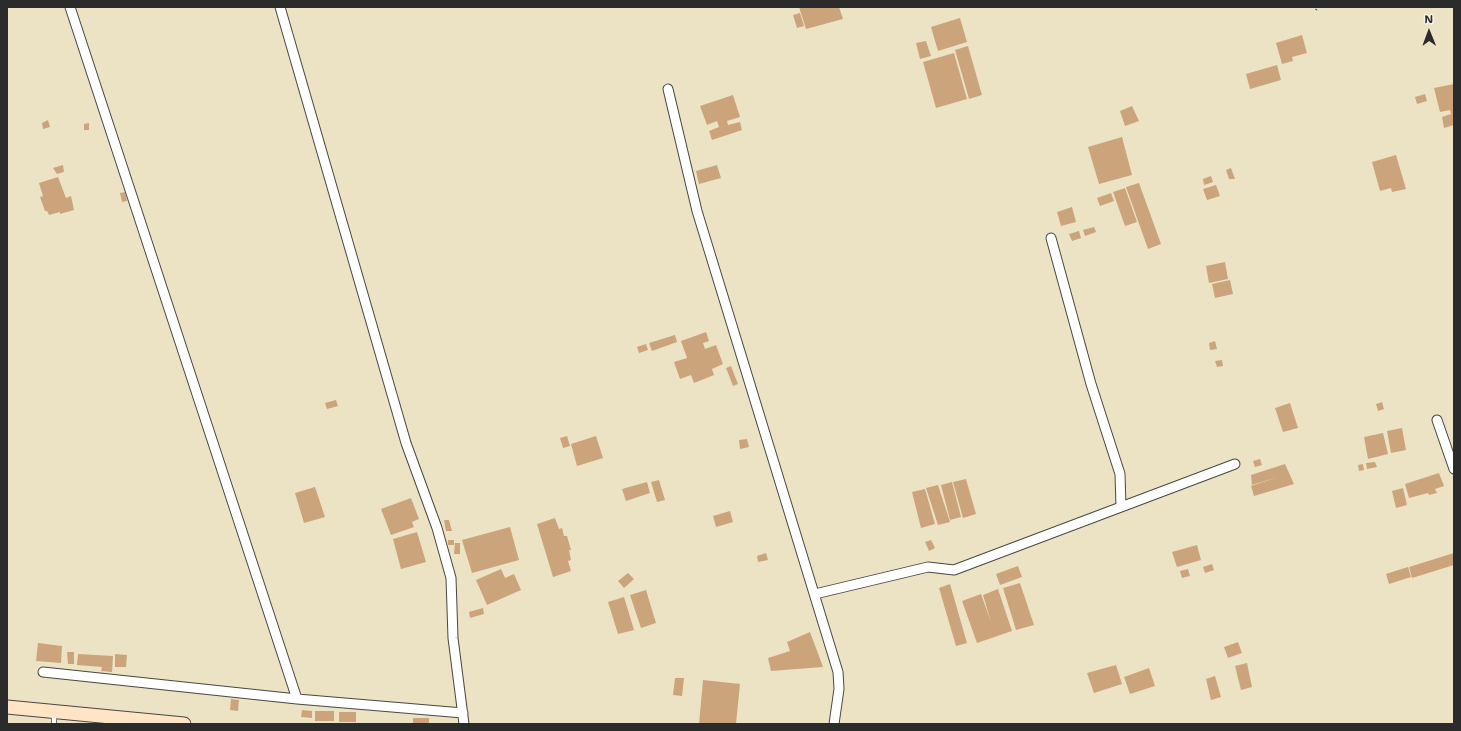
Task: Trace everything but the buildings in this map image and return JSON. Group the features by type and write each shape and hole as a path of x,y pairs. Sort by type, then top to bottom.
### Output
{"street":[{"path":"70,7 297,699"},
{"path":"280,7 406,443 437,528 451,578 453,638 464,724"},
{"path":"668,89 697,211 838,672 837,706 834,724"},
{"path":"1051,238 1091,384 1120,474 1121,508"},
{"path":"1437,420 1454,469"},
{"path":"815,594 928,566 954,570 1235,464"},
{"path":"43,672 297,699 463,713"},
{"path":"7,707 54,718 184,724"}]}
